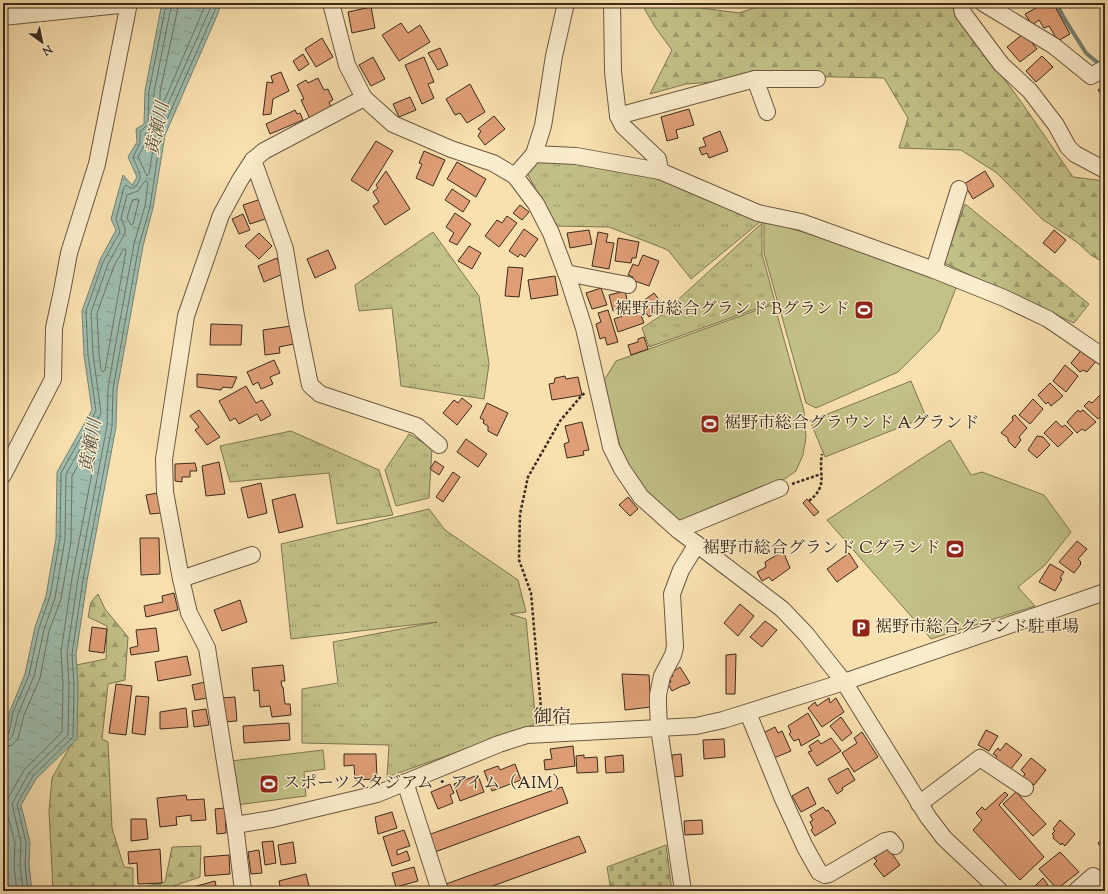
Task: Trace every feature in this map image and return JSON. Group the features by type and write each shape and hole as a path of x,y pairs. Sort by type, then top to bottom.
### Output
{"street":[{"path":"331,3 347,65 364,98 393,124 451,149 493,163 515,176 536,204 551,232 584,328 611,447 622,469 641,497 678,530 782,609 806,634 844,682 919,804 944,838 1000,891"},
{"path":"515,176 534,154 543,126 554,56 566,3"},
{"path":"612,3 613,72 618,116 623,126 658,159 660,171"},
{"path":"961,3 963,13 1001,64 1030,91 1056,125 1068,147 1076,154 1105,170"},
{"path":"983,3 1054,46 1091,76 1105,68"},
{"path":"3,17 129,4 97,164 69,253 54,328 53,379 3,475"},
{"path":"618,116 755,79 817,79"},
{"path":"755,79 767,112"},
{"path":"243,891 235,825 207,648 189,613 181,579 165,492 164,459 186,316 221,215 240,180 253,160 264,151 364,98"},
{"path":"534,154 576,156 660,171 758,213 801,222 934,270 1004,298 1048,319 1105,358"},
{"path":"253,160 285,249 296,316 310,385 320,394 417,426 439,444"},
{"path":"934,270 959,189"},
{"path":"566,273 628,285"},
{"path":"678,530 780,488"},
{"path":"683,891 659,728 658,695 662,676 673,655 675,647 672,594 682,570 696,544"},
{"path":"181,579 252,555"},
{"path":"235,825 272,819 378,794 499,744 527,735 696,726 723,720 844,682 1105,592"},
{"path":"748,713 783,799 805,847 819,872 825,875 829,874 885,841 890,840 895,846"},
{"path":"919,804 980,758 1025,788"},
{"path":"405,782 440,891"},
{"path":"1076,891 1093,876 1105,890"}],"path":[{"path":"543,734 531,593 519,560 520,514 528,477 560,421 582,395 598,387"},
{"path":"809,501 816,496 822,488 822,454"},
{"path":"780,488 821,474"}],"green space":[{"path":"641,3 695,3 701,8 739,13 768,3 949,3 1024,106 1073,177 1105,181 1105,260 1103,262 1091,255 1078,243 1042,219 997,173 961,150 899,148 908,118 884,78 792,76 686,84 650,94 672,50 655,27"},
{"path":"573,159 656,173 760,222 691,279 668,250 609,227 555,226 527,173 533,163"},
{"path":"965,204 1089,304 1074,323 944,263"},
{"name":"裾野市総合グランド Bグランド","path":"764,220 928,271 956,288 939,331 898,372 816,408 806,403 764,253"},
{"path":"762,223 762,254 775,302 649,347 642,328 659,317"},
{"path":"433,232 479,296 489,364 484,399 401,386 392,308 359,311 355,285"},
{"name":"裾野市総合グラウンド Aグランド","path":"771,305 777,314 804,411 806,437 803,455 796,471 783,480 679,522 646,492 623,457 603,382 616,361"},
{"path":"911,381 926,417 825,457 810,421"},
{"path":"291,431 379,470 393,515 337,524 329,473 230,482 220,446"},
{"path":"409,434 432,448 429,498 396,506 385,470"},
{"name":"裾野市総合グランド Cグランド","path":"950,440 971,475 982,472 1044,495 1071,532 1045,565 1018,587 1035,606 931,639 827,520"},
{"path":"429,509 445,530 518,580 526,612 510,614 526,619 536,724 387,777 389,745 302,743 302,689 338,683 333,642 437,622 291,639 281,544"},
{"path":"98,594 105,609 128,637 125,680 108,684 102,739 108,742 112,828 124,867 133,868 133,889 165,882 172,847 201,846 200,877 159,891 53,891 49,811 52,778 69,748 71,666 106,659 107,626 88,617 91,602"},
{"name":"スポーツスタジアム・アイム（AIM）","path":"323,750 325,769 304,772 306,796 236,805 231,761"},
{"path":"666,845 672,891 611,891 607,867"}],"water":[{"name":"黄瀬川","path":"165,3 220,3 219,11 165,135 153,208 143,246 117,390 116,427 87,581 76,655 78,685 77,739 36,779 21,805 30,842 29,865 32,891 3,891 3,740 10,711 25,674 35,627 46,596 56,538 57,472 92,410 84,355 82,311 100,260 116,230 111,219 123,175 132,185 137,177 128,157 137,142 136,129 144,124 145,91 161,8"}],"building":[{"path":"1045,3 1053,3 1070,34 1058,41 1049,26 1044,28 1039,20 1032,25 1025,14"},
{"path":"371,7 375,28 352,33 348,12"},
{"path":"401,23 408,33 420,25 430,42 399,61 382,35"},
{"path":"1024,33 1037,49 1020,62 1007,47"},
{"path":"322,38 333,57 316,67 305,49"},
{"path":"440,48 448,65 438,70 428,53"},
{"path":"303,54 309,64 299,71 293,61"},
{"path":"1042,56 1053,67 1036,82 1026,71"},
{"path":"373,57 385,79 371,86 359,65"},
{"path":"424,57 434,82 428,84 434,98 422,104 405,65"},
{"path":"281,72 289,91 273,99 271,114 263,115 267,82 273,83 271,76"},
{"path":"318,78 324,90 328,89 333,100 329,102 332,109 310,119 301,100 304,99 297,85 306,80 308,83"},
{"path":"470,84 485,112 467,123 460,113 455,115 446,99"},
{"path":"1105,85 1105,99 1098,90"},
{"path":"410,97 416,110 399,117 393,104"},
{"path":"689,109 694,125 676,130 678,138 667,141 661,117"},
{"path":"295,110 297,114 300,113 303,120 270,134 266,124"},
{"path":"494,116 505,129 485,145 478,136 481,131 478,129"},
{"path":"720,131 728,151 709,158 707,153 702,155 699,148 706,146 703,138"},
{"path":"376,141 393,151 368,191 351,180"},
{"path":"424,151 445,160 433,186 416,178 422,164 419,163"},
{"path":"457,162 486,179 476,197 447,179"},
{"path":"386,171 410,209 385,225 373,206 379,202 373,192 378,188 376,185"},
{"path":"985,171 994,186 973,199 964,184"},
{"path":"452,189 470,201 463,212 445,200"},
{"path":"261,199 268,218 250,224 243,205"},
{"path":"520,205 529,212 522,220 513,213"},
{"path":"455,213 471,224 457,245 449,241 454,233 446,227"},
{"path":"243,214 250,230 239,234 232,219"},
{"path":"507,216 517,223 499,247 485,236 497,220 502,223"},
{"path":"524,229 538,239 525,257 520,254 518,257 509,251"},
{"path":"589,230 592,244 570,248 567,233"},
{"path":"1054,230 1066,240 1055,253 1043,243"},
{"path":"598,232 608,234 606,242 614,243 609,269 592,266"},
{"path":"259,233 272,246 259,259 245,246"},
{"path":"618,238 639,242 636,258 632,258 631,263 615,261"},
{"path":"469,246 481,253 472,269 458,261"},
{"path":"328,250 336,268 315,278 307,259"},
{"path":"643,255 659,261 649,286 632,280 633,277 628,275 633,264 638,266"},
{"path":"277,258 283,274 264,282 258,266"},
{"path":"508,267 523,268 519,297 505,296"},
{"path":"555,276 558,295 531,299 528,280"},
{"path":"601,288 607,305 592,309 586,293"},
{"path":"625,291 629,307 613,311 609,295"},
{"path":"654,293 664,306 649,317 639,304"},
{"path":"608,310 618,342 607,345 605,337 600,339 596,324 601,322 598,313"},
{"path":"639,310 644,323 618,332 614,319"},
{"path":"211,324 242,325 241,345 210,345"},
{"path":"291,326 294,344 279,347 280,353 265,355 263,330"},
{"path":"644,337 648,349 631,355 628,345 638,342 638,339"},
{"path":"1083,348 1098,359 1087,372 1083,370 1080,372 1071,363"},
{"path":"274,360 280,373 270,377 273,384 261,389 258,382 253,385 247,372"},
{"path":"1065,365 1078,376 1066,392 1053,381"},
{"path":"197,374 237,377 232,388 223,387 221,390 197,387"},
{"path":"565,376 566,379 578,377 582,395 552,400 549,384 554,383 555,378"},
{"path":"1050,383 1063,396 1051,406 1048,402 1046,404 1038,395"},
{"path":"246,386 256,403 262,400 271,415 261,421 257,414 239,424 235,418 230,421 219,401"},
{"path":"1102,393 1105,396 1105,412 1098,419 1084,406 1089,401 1092,403"},
{"path":"462,398 472,406 457,425 443,413 454,400 458,403"},
{"path":"1033,399 1043,409 1030,424 1019,415"},
{"path":"487,403 508,413 497,436 488,431 488,426 483,423 484,420 480,418"},
{"path":"199,410 220,437 207,445 195,430 199,427 190,416"},
{"path":"1078,410 1080,412 1083,410 1096,422 1085,431 1082,429 1077,433 1067,422"},
{"path":"1015,415 1027,428 1019,437 1021,440 1015,448 1008,441 1008,438 1001,433 1013,420 1012,417"},
{"path":"1056,421 1062,427 1065,425 1073,433 1058,447 1044,433"},
{"path":"582,422 589,450 583,451 584,455 567,458 564,444 569,442 565,426"},
{"path":"1037,436 1043,437 1050,445 1037,458 1028,450"},
{"path":"466,439 487,454 478,467 457,452"},
{"path":"435,461 444,467 439,475 430,469"},
{"path":"219,462 225,494 206,496 202,466"},
{"path":"195,463 197,471 190,471 190,477 182,477 182,482 175,481 175,464"},
{"path":"453,472 460,477 443,502 436,497"},
{"path":"261,483 267,513 248,518 241,488"},
{"path":"158,493 161,513 150,514 146,495"},
{"path":"295,494 303,527 279,533 272,500"},
{"path":"628,497 638,509 630,516 619,505"},
{"path":"807,499 819,512 814,516 803,503"},
{"path":"140,538 159,538 160,574 141,575"},
{"path":"1077,541 1087,549 1078,559 1081,564 1074,573 1059,562"},
{"path":"783,551 790,568 772,581 769,577 762,581 757,572 766,567 765,562"},
{"path":"849,553 858,567 837,582 827,569"},
{"path":"1050,564 1064,572 1055,591 1039,582"},
{"path":"174,593 178,610 146,617 144,606 163,602 162,596"},
{"path":"240,600 247,622 222,631 214,610"},
{"path":"740,604 754,616 738,636 724,623"},
{"path":"765,621 777,630 762,647 750,637"},
{"path":"92,627 107,629 104,653 89,651"},
{"path":"156,628 159,651 131,655 130,648 138,646 136,630"},
{"path":"736,654 735,694 726,694 726,655"},
{"path":"187,656 191,675 158,681 155,662"},
{"path":"283,665 285,681 281,681 285,704 290,704 291,715 272,717 270,706 260,707 259,690 254,691 252,668"},
{"path":"680,667 690,683 672,691 668,684 671,682 669,678 673,676 671,673"},
{"path":"622,674 649,675 651,707 625,710"},
{"path":"205,682 208,698 195,700 192,685"},
{"path":"116,684 132,686 126,735 109,733"},
{"path":"136,696 149,697 145,735 132,733"},
{"path":"235,697 237,721 223,722 220,698"},
{"path":"829,698 830,703 836,698 844,712 822,727 808,708 815,702 817,706"},
{"path":"186,708 188,727 160,729 160,712"},
{"path":"206,709 209,725 194,727 192,711"},
{"path":"808,713 820,735 801,746 799,739 794,741 789,734 791,732 788,726"},
{"path":"841,717 852,733 842,741 830,726"},
{"path":"289,723 290,740 244,743 243,726"},
{"path":"775,727 778,733 782,731 791,751 774,758 763,733"},
{"path":"986,730 998,736 989,751 978,745"},
{"path":"862,732 878,757 854,772 842,753 857,743 854,738"},
{"path":"831,738 841,751 817,766 808,752 812,751 809,746 818,740 821,744"},
{"path":"724,739 725,757 704,759 703,740"},
{"path":"1006,743 1022,755 1010,770 995,759 997,756 993,754 998,748 1000,751"},
{"path":"573,746 575,766 545,770 544,760 552,759 550,749"},
{"path":"344,754 376,754 377,779 355,780 354,765 344,766"},
{"path":"681,754 683,776 673,777 672,755"},
{"path":"584,755 584,758 597,757 598,772 577,773 576,756"},
{"path":"623,755 624,772 606,773 605,757"},
{"path":"1031,758 1046,770 1034,785 1023,777 1025,774 1021,770"},
{"path":"515,764 521,780 492,791 484,771 498,766 500,770"},
{"path":"848,768 855,780 842,788 843,790 837,794 828,779"},
{"path":"478,775 484,792 460,801 454,784"},
{"path":"450,784 454,793 450,795 453,803 438,809 431,792"},
{"path":"562,787 568,803 435,852 428,835"},
{"path":"808,787 816,804 801,812 792,796"},
{"path":"1005,792 1008,795 999,805 1044,857 1020,880 973,830 982,820 976,813 982,807 985,810"},
{"path":"1016,792 1046,824 1033,836 1003,804"},
{"path":"186,795 187,800 204,799 206,820 191,821 191,815 176,817 177,825 160,827 157,798"},
{"path":"823,807 826,811 828,810 836,823 815,836 811,830 813,828 810,822 813,820 810,815"},
{"path":"225,808 226,833 217,834 215,809"},
{"path":"392,812 397,828 378,834 375,817"},
{"path":"131,819 146,819 148,839 131,841"},
{"path":"702,820 703,834 685,835 684,821"},
{"path":"1060,820 1075,834 1065,846 1062,843 1061,845 1053,838 1054,836 1052,834 1055,831 1053,829"},
{"path":"404,830 410,846 397,850 397,855 407,851 410,860 392,866 383,837"},
{"path":"579,836 586,852 479,891 449,891 446,884"},
{"path":"1105,837 1105,852 1098,843"},
{"path":"273,841 276,863 265,865 262,842"},
{"path":"293,842 296,863 281,865 278,845"},
{"path":"888,848 900,865 884,877 874,864 877,861 874,858"},
{"path":"160,849 162,883 138,884 137,863 129,864 128,852"},
{"path":"259,850 262,873 251,874 248,852"},
{"path":"1060,852 1079,872 1057,889 1039,869"},
{"path":"229,855 230,874 205,876 204,857"},
{"path":"414,867 418,881 396,887 392,873"},
{"path":"306,874 310,890 281,891 279,881"},
{"path":"1043,878 1052,891 1035,891 1033,888"},
{"path":"215,881 217,891 194,891 193,887"}],"waterway":[{"path":"1056,3 1086,53 1098,63"}],"place":[{"name":"裾野市総合グランド Bグランド","path":"864,310"},
{"name":"裾野市総合グラウンド Aグランド","path":"710,424"},
{"name":"裾野市総合グランド Cグランド","path":"955,549"},
{"name":"裾野市総合グランド駐車場","path":"861,628"},
{"name":"スポーツスタジアム・アイム（AIM）","path":"269,784"}],"district":[{"name":"御宿","path":"552,718"}]}
